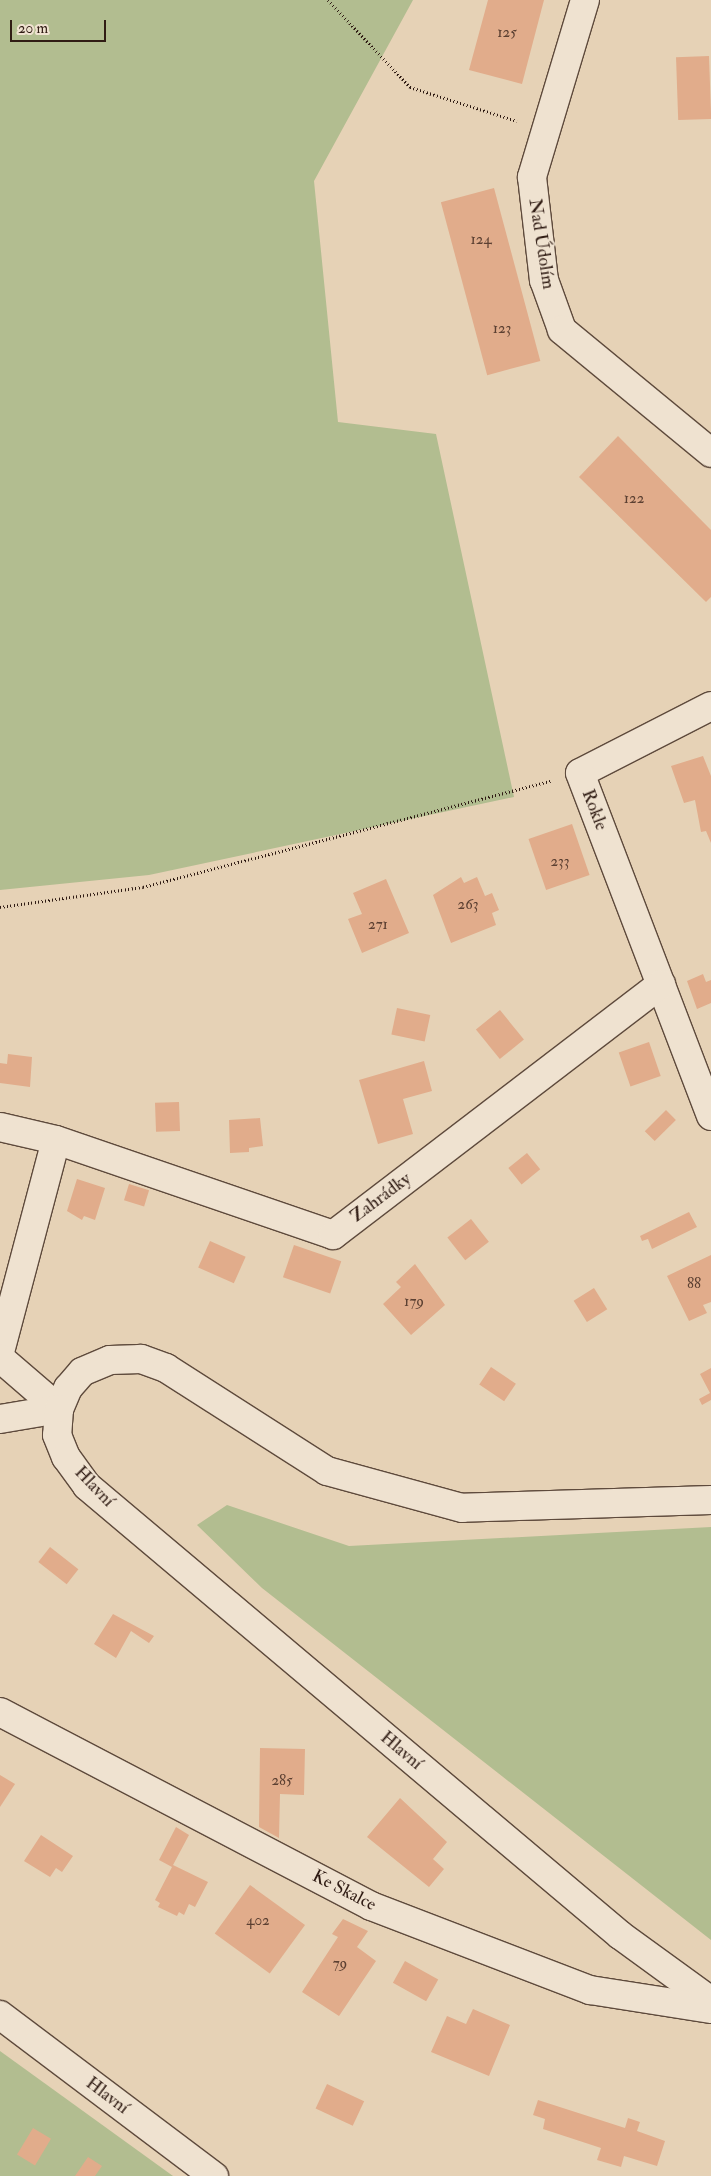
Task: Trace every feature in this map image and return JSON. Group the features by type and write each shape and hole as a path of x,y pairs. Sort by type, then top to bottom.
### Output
{"street":[{"name":"Nad Údolím","path":"585,0 544,130 532,177 544,280 562,330 711,453"},
{"name":"Rokle","path":"711,706 580,773 711,1116"},
{"name":"Zahrádky","path":"0,1127 56,1140 333,1235 661,984"},
{"path":"0,1352 56,1140"},
{"path":"0,1358 59,1409"},
{"name":"Hlavní","path":"711,1500 462,1508 327,1471 166,1368 141,1359 110,1360 82,1372 68,1388 59,1409 57,1435 66,1457 87,1486 620,1935 711,2001"},
{"path":"0,1419 59,1409"},
{"name":"Ke Skalce","path":"0,1712 370,1906 590,1990 711,2010"},
{"name":"Hlavní","path":"0,2015 212,2175"}],"path":[{"path":"328,0 410,87 544,130"},
{"path":"0,907 143,887 580,773"}],"green space":[{"path":"0,0 413,0 314,181 338,422 436,434 514,797 149,875 0,890"},
{"path":"227,1505 349,1546 711,1527 711,1940 262,1588 197,1525"},
{"path":"0,2051 173,2176 0,2176"}],"building":[{"path":"488,0 544,0 522,84 469,70"},
{"path":"709,56 711,119 678,120 676,57"},
{"path":"494,188 540,361 487,375 441,202"},
{"path":"618,436 711,530 711,597 706,602 579,477"},
{"path":"703,756 711,776 711,843 706,831 701,832 695,800 684,803 671,766"},
{"path":"572,824 590,875 546,890 529,839"},
{"path":"461,877 464,883 477,877 485,896 492,893 499,910 492,913 496,925 451,943 433,895"},
{"path":"386,879 409,933 362,953 348,919 362,914 353,893"},
{"path":"703,974 706,982 711,980 711,1003 697,1009 687,981"},
{"path":"397,1008 430,1015 425,1041 391,1034"},
{"path":"500,1010 524,1040 500,1059 476,1030"},
{"path":"649,1042 661,1076 630,1086 619,1052"},
{"path":"8,1054 32,1057 30,1087 0,1083 0,1063 7,1064"},
{"path":"424,1061 432,1091 403,1099 413,1134 378,1144 359,1080"},
{"path":"179,1102 180,1131 156,1132 155,1103"},
{"path":"666,1110 676,1120 655,1141 645,1131"},
{"path":"260,1118 263,1146 249,1148 249,1152 230,1153 229,1120"},
{"path":"527,1153 540,1169 522,1184 508,1168"},
{"path":"77,1179 105,1188 95,1220 84,1216 82,1220 67,1211"},
{"path":"129,1184 149,1190 144,1206 124,1200"},
{"path":"689,1212 697,1227 652,1249 648,1239 642,1241 640,1236"},
{"path":"471,1219 489,1242 465,1260 447,1237"},
{"path":"210,1241 246,1257 234,1283 198,1267"},
{"path":"294,1245 341,1261 330,1293 283,1277"},
{"path":"711,1255 711,1302 703,1305 707,1313 689,1321 667,1276"},
{"path":"415,1264 445,1305 411,1335 383,1304 401,1287 396,1282"},
{"path":"594,1288 607,1309 587,1322 574,1301"},
{"path":"491,1367 516,1384 504,1401 479,1384"},
{"path":"711,1368 711,1400 702,1405 699,1399 710,1393 700,1374"},
{"path":"50,1547 78,1569 67,1584 38,1562"},
{"path":"113,1614 154,1636 149,1643 131,1631 116,1658 94,1644"},
{"path":"260,1748 305,1749 304,1795 280,1794 279,1838 259,1827"},
{"path":"0,1775 15,1784 0,1807"},
{"path":"400,1798 447,1842 433,1859 444,1869 429,1887 367,1837"},
{"path":"176,1827 189,1835 173,1865 208,1882 195,1907 189,1904 184,1915 179,1912 177,1916 158,1907 160,1903 155,1900 172,1867 159,1860"},
{"path":"41,1835 73,1856 62,1872 56,1868 50,1877 24,1861"},
{"path":"250,1885 305,1925 270,1974 215,1934"},
{"path":"343,1919 368,1931 357,1947 376,1961 339,2016 302,1992 338,1937 332,1934"},
{"path":"405,1961 438,1979 426,2001 393,1983"},
{"path":"473,2009 510,2025 489,2076 431,2052 447,2016 466,2024"},
{"path":"327,2084 364,2101 353,2126 316,2108"},
{"path":"538,2100 625,2128 628,2118 640,2122 637,2131 665,2141 657,2166 624,2156 621,2167 597,2160 601,2148 543,2129 545,2119 533,2115"},
{"path":"33,2128 51,2139 35,2165 17,2155"},
{"path":"88,2157 102,2166 95,2176 75,2176"}]}
